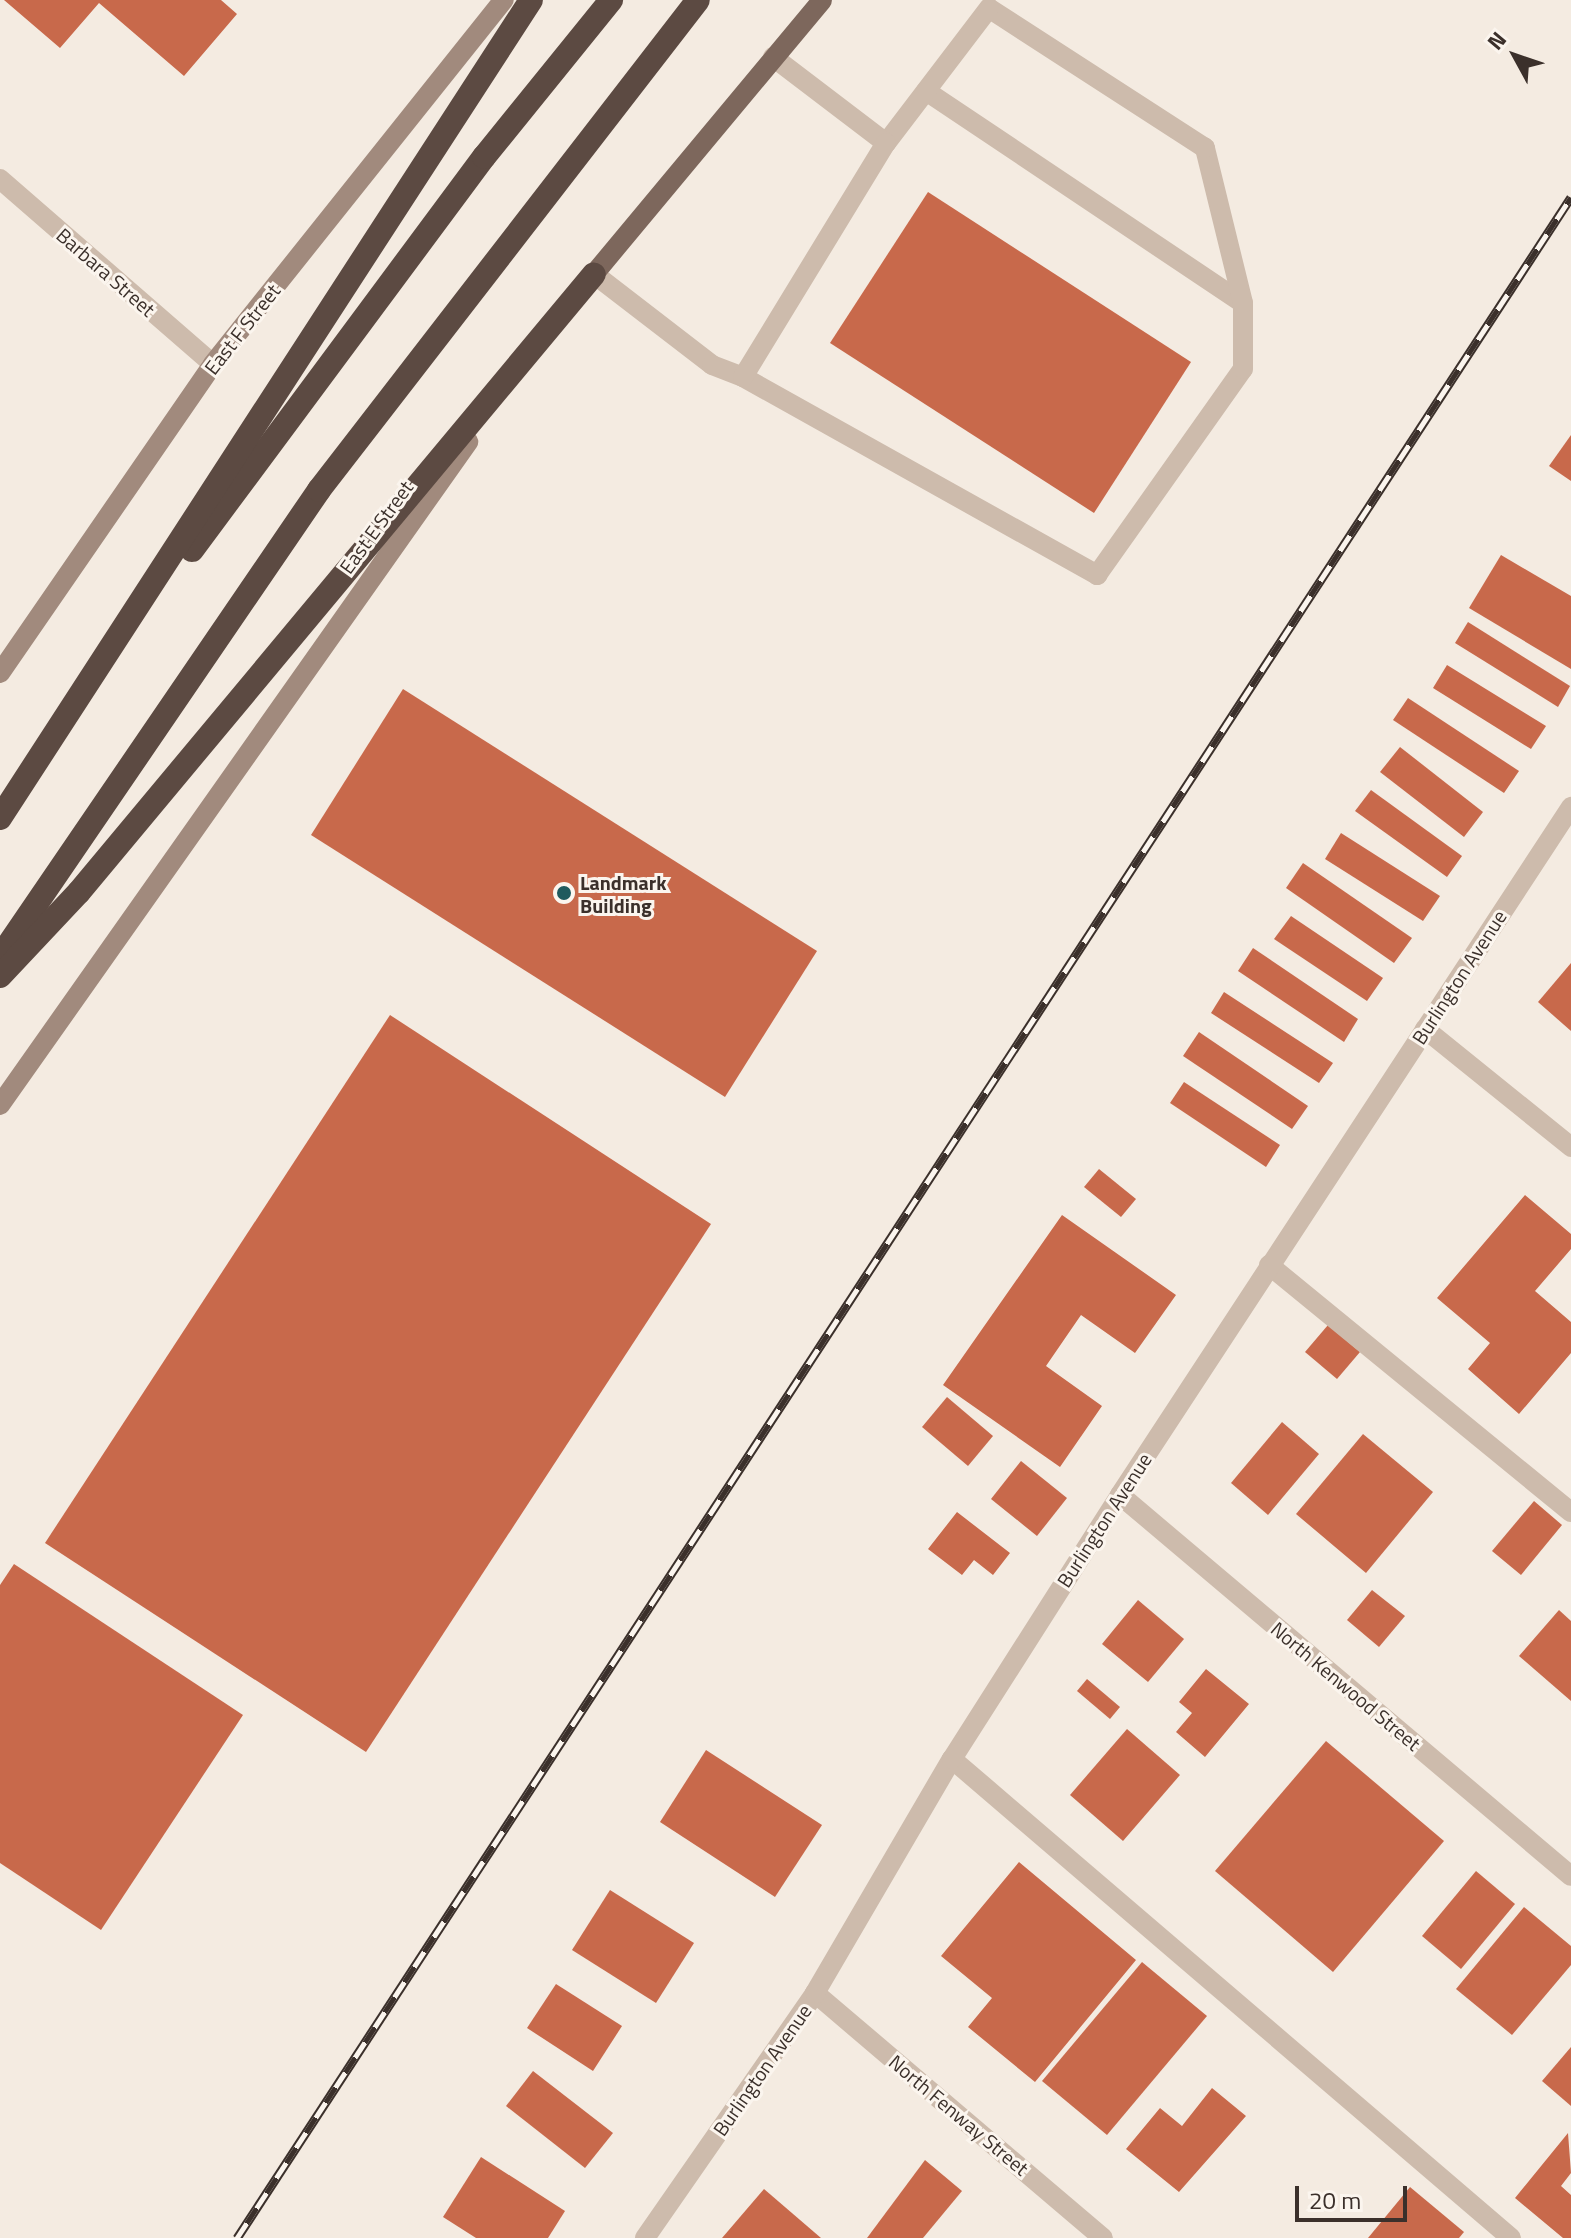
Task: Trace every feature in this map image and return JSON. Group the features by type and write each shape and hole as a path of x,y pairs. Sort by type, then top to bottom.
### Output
{"highway":[{"path":"0,818 531,0"},
{"path":"54,735 484,157 611,0"},
{"path":"0,957 319,490 698,0"},
{"path":"0,976 90,880 594,274"}],"main road":[{"name":"East F Street","path":"0,673 213,364 504,0"},
{"name":"East E Street","path":"0,1105 394,541 594,274 822,0"}],"street":[{"path":"594,274 712,365 743,377 1097,575 1243,369 1243,303 1205,148 989,8 886,143 743,377"},
{"path":"773,57 886,143"},
{"path":"926,91 1243,303"},
{"name":"Barbara Street","path":"0,179 213,364"},
{"name":"Burlington Avenue","path":"645,2238 815,1993 952,1759 1120,1495 1571,807"},
{"path":"1425,1029 1571,1147"},
{"path":"1269,1265 1571,1512"},
{"name":"North Kenwood Street","path":"1120,1495 1571,1876"},
{"path":"952,1759 1511,2238"},
{"name":"North Fenway Street","path":"815,1993 1103,2238"}],"building":[{"path":"4,0 221,0 237,14 184,76 99,3 60,48"},
{"path":"928,192 1191,362 1094,513 830,343"},
{"path":"1571,435 1571,481 1549,466"},
{"path":"1501,555 1571,596 1571,669 1469,608"},
{"path":"1468,622 1570,686 1558,707 1455,643"},
{"path":"1447,665 1546,726 1531,749 1433,688"},
{"name":"Landmark Building","path":"403,689 817,951 725,1097 311,835"},
{"path":"1408,698 1519,771 1504,793 1393,720"},
{"path":"1400,747 1483,812 1464,837 1380,772"},
{"path":"1371,790 1462,856 1447,877 1355,811"},
{"path":"1341,833 1440,896 1423,921 1325,859"},
{"path":"1303,863 1412,938 1394,963 1286,888"},
{"path":"1291,916 1383,978 1367,1001 1274,939"},
{"path":"1253,948 1358,1019 1344,1042 1238,971"},
{"path":"1571,963 1571,1031 1538,1002"},
{"path":"1224,992 1333,1063 1319,1083 1211,1013"},
{"path":"390,1015 711,1224 366,1752 45,1543"},
{"path":"1199,1032 1308,1106 1292,1129 1183,1056"},
{"path":"1184,1082 1280,1145 1266,1167 1170,1103"},
{"path":"1099,1169 1136,1199 1121,1217 1084,1187"},
{"path":"1525,1195 1571,1234 1571,1249 1535,1291 1571,1322 1571,1353 1519,1414 1468,1369 1490,1343 1437,1298"},
{"path":"1062,1215 1176,1295 1135,1353 1081,1315 1046,1366 1102,1406 1060,1467 943,1385"},
{"path":"1328,1325 1360,1352 1337,1379 1305,1352"},
{"path":"947,1397 993,1436 968,1466 922,1427"},
{"path":"1282,1422 1319,1454 1268,1515 1231,1483"},
{"path":"1363,1434 1433,1492 1366,1573 1296,1514"},
{"path":"1021,1461 1067,1498 1037,1536 991,1499"},
{"path":"1534,1501 1562,1525 1521,1575 1492,1551"},
{"path":"957,1512 1010,1553 993,1575 974,1560 962,1575 928,1549"},
{"path":"14,1564 243,1715 101,1930 0,1863 0,1585"},
{"path":"1372,1590 1405,1616 1379,1647 1347,1620"},
{"path":"1138,1600 1184,1639 1148,1682 1102,1644"},
{"path":"1559,1610 1571,1621 1571,1701 1519,1656"},
{"path":"1206,1669 1249,1704 1205,1757 1176,1732 1192,1713 1179,1702"},
{"path":"1087,1679 1120,1707 1110,1719 1077,1691"},
{"path":"1127,1729 1180,1775 1123,1841 1070,1795"},
{"path":"1326,1741 1444,1841 1333,1972 1215,1871"},
{"path":"706,1750 822,1825 775,1897 660,1822"},
{"path":"1019,1862 1136,1960 1035,2082 968,2027 992,1998 941,1956"},
{"path":"1476,1871 1515,1904 1461,1969 1422,1936"},
{"path":"610,1890 694,1943 656,2003 572,1950"},
{"path":"1524,1907 1571,1946 1571,1965 1512,2035 1456,1989"},
{"path":"1142,1962 1207,2016 1107,2135 1042,2081"},
{"path":"556,1984 622,2026 593,2071 527,2028"},
{"path":"1571,2047 1571,2106 1542,2081"},
{"path":"533,2071 613,2133 585,2168 506,2106"},
{"path":"1212,2088 1246,2116 1179,2192 1126,2149 1160,2108 1182,2126"},
{"path":"1568,2133 1571,2173 1561,2186 1571,2195 1571,2238 1563,2238 1515,2198"},
{"path":"481,2157 565,2211 548,2238 476,2238 443,2217"},
{"path":"925,2160 962,2191 923,2238 867,2238"},
{"path":"1410,2187 1464,2232 1459,2238 1368,2238"},
{"path":"764,2189 821,2238 722,2238"}],"railway":[{"path":"237,2238 1571,197"}],"place":[{"name":"Landmark Building","path":"564,893"}]}
